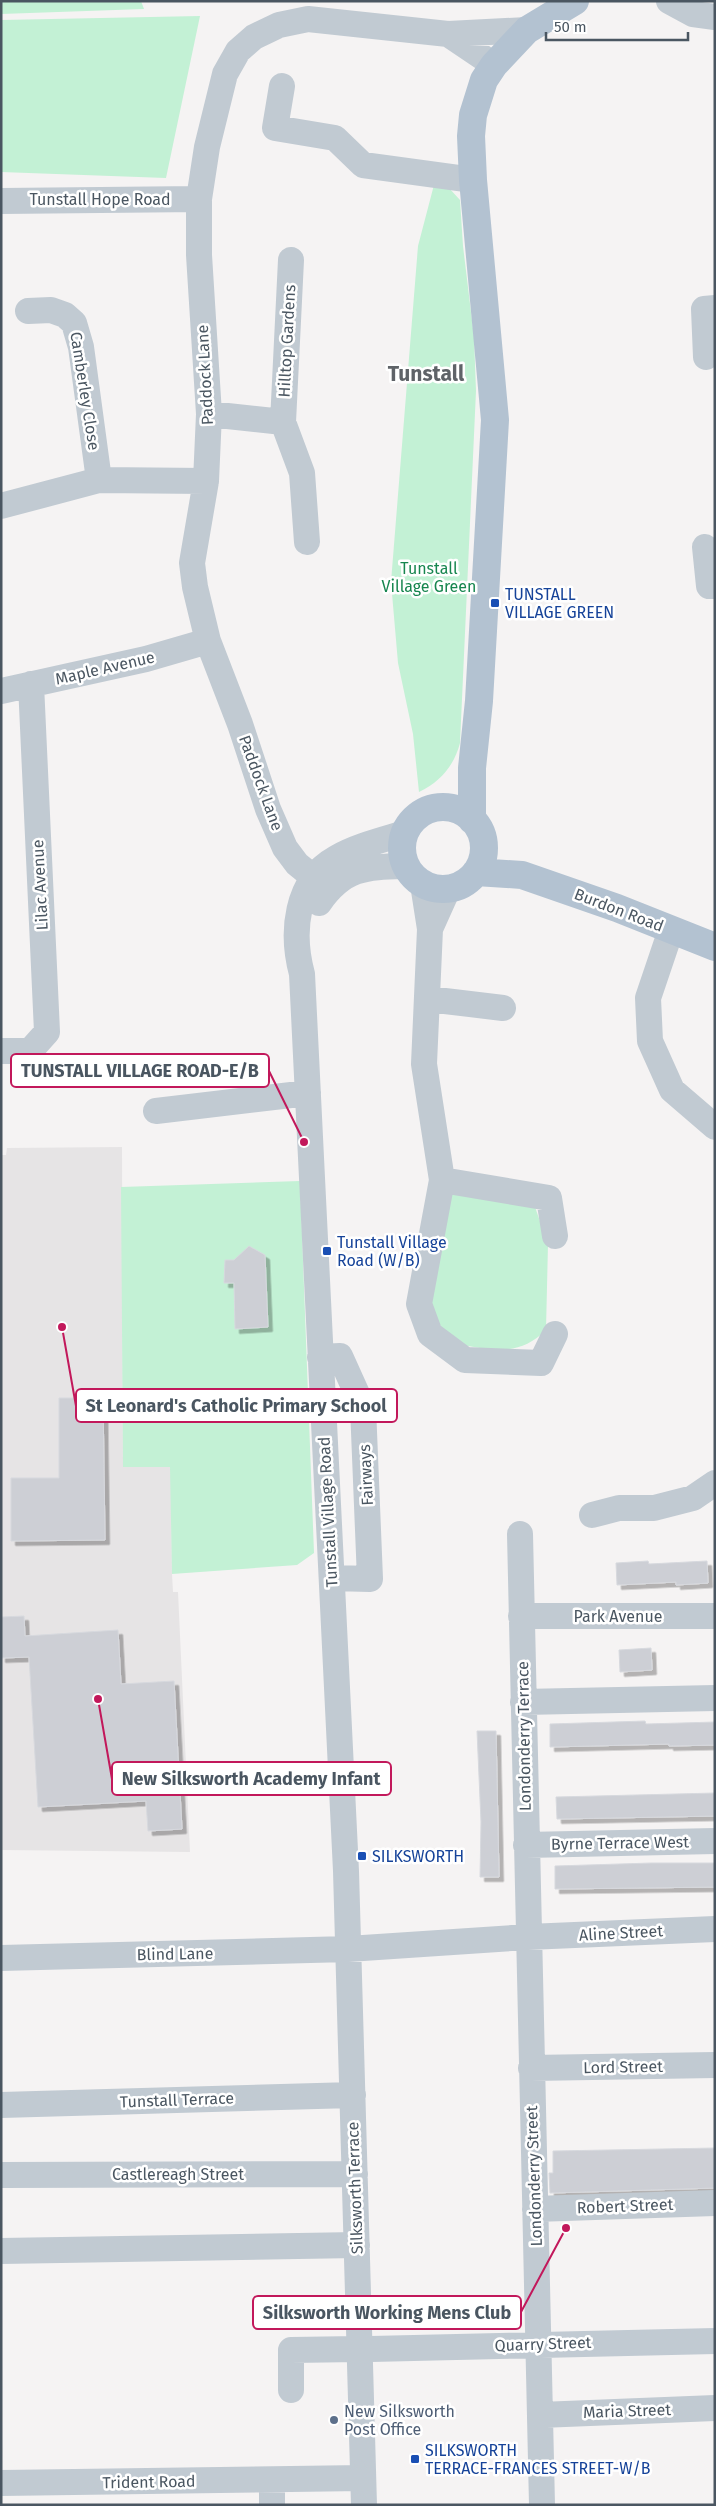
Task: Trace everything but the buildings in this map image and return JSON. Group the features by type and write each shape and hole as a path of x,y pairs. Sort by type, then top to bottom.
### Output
{"main road":[{"path":"478,830 452,808 439,807 419,815 405,833 403,856 426,880 463,884 476,872 484,851 478,830 472,768 479,701 495,420 473,180 471,136 474,115 484,80 494,65 527,30 575,1"},
{"path":"439,807 472,768"},
{"name":"Burdon Road","path":"478,830 500,858 522,875"},
{"name":"Burdon Road","path":"476,872 522,875 715,948"}],"street":[{"path":"669,1 693,14 715,18"},
{"name":"Paddock Lane","path":"321,884 297,864 285,848 268,809 240,724 208,642 195,587 192,563 206,481 209,414 199,255 199,199 207,147 225,74 238,51 254,37 279,25 308,19 448,34 527,30"},
{"name":"Paddock Lane","path":"448,34 494,65"},
{"path":"282,86 275,128 334,138 364,165 473,180"},
{"name":"Tunstall Hope Road","path":"1,201 199,199"},
{"name":"Hilltop Gardens","path":"292,260 283,422 302,473 307,542"},
{"path":"706,357 704,309 715,308"},
{"name":"Camberley Close","path":"28,311 51,310 65,314 74,323 81,347 99,480"},
{"name":"Hilltop Gardens","path":"209,414 283,422"},
{"path":"1,506 99,480 206,481"},
{"path":"705,547 709,586 715,586"},
{"name":"Maple Avenue","path":"1,691 146,659 208,642"},
{"name":"Lilac Avenue","path":"1,1051 30,1051 47,1032 31,684"},
{"name":"Tunstall Village Road","path":"321,884 335,858 364,846 405,833"},
{"name":"Tunstall Village Road","path":"346,1871 302,974 298,944 299,908 304,892 349,874 379,867 426,880"},
{"path":"426,880 430,929 424,1064 442,1180 419,1304 430,1334 465,1360 541,1363 555,1334"},
{"path":"671,930 648,998 650,1041 672,1090 715,1126"},
{"path":"428,999 503,1008"},
{"path":"156,1111 308,1093"},
{"path":"442,1180 549,1198 555,1236"},
{"name":"Fairways","path":"320,1357 340,1356 362,1407 370,1579 332,1578"},
{"path":"592,1515 619,1508 654,1508 693,1498 715,1482"},
{"name":"Londonderry Terrace","path":"520,1534 528,1937"},
{"name":"Park Avenue","path":"521,1616 715,1616"},
{"path":"523,1702 715,1698"},
{"name":"Byrne Terrace West","path":"526,1845 715,1842"},
{"name":"Silksworth Terrace","path":"346,1871 357,2245 365,2349 364,2505"},
{"name":"Aline Street","path":"348,1949 528,1937 715,1929"},
{"name":"Londonderry Street","path":"528,1937 542,2505"},
{"name":"Blind Lane","path":"1,1958 348,1949"},
{"name":"Lord Street","path":"531,2068 715,2065"},
{"name":"Tunstall Terrace","path":"1,2105 352,2095"},
{"name":"Castlereagh Street","path":"1,2175 355,2174"},
{"name":"Robert Street","path":"535,2209 715,2203"},
{"path":"1,2251 357,2245"},
{"name":"Quarry Street","path":"290,2390 290,2350 715,2341"},
{"name":"Maria Street","path":"540,2415 715,2408"},
{"name":"Trident Road","path":"1,2483 272,2493 363,2478"}],"shaded area":[{"path":"122,1147 123,1466 171,1467 172,1574 173,1592 178,1592 190,1852 1,1850 1,1155 6,1155 7,1148"}],"green space":[{"path":"1,1 141,1 144,9 1,14"},
{"path":"200,16 166,178 1,172 1,20"},
{"name":"Tunstall Village Green","path":"435,181 449,188 460,200 463,246 474,337 476,391 460,743 450,766 440,778 419,792 413,734 398,663 391,582 418,246"},
{"path":"300,1181 314,1553 297,1565 172,1574 170,1467 123,1467 121,1187"},
{"path":"445,1191 535,1207 548,1244 546,1330 525,1345 502,1350 453,1343 437,1321 428,1297"}],"place":[{"name":"TUNSTALL VILLAGE GREEN","path":"495,603"},
{"name":"TUNSTALL VILLAGE ROAD-E/B","path":"304,1142"},
{"name":"Tunstall Village Road (W/B)","path":"327,1251"},
{"name":"St Leonard's Catholic Primary School","path":"62,1327"},
{"name":"New Silksworth Academy Infant","path":"98,1699"},
{"name":"SILKSWORTH","path":"362,1856"},
{"name":"Silksworth Working Mens Club","path":"566,2228"},
{"name":"New Silksworth Post Office","path":"334,2420"},
{"name":"SILKSWORTH TERRACE-FRANCES STREET-W/B","path":"415,2459"}],"district":[{"name":"Tunstall","path":"426,374"}]}
